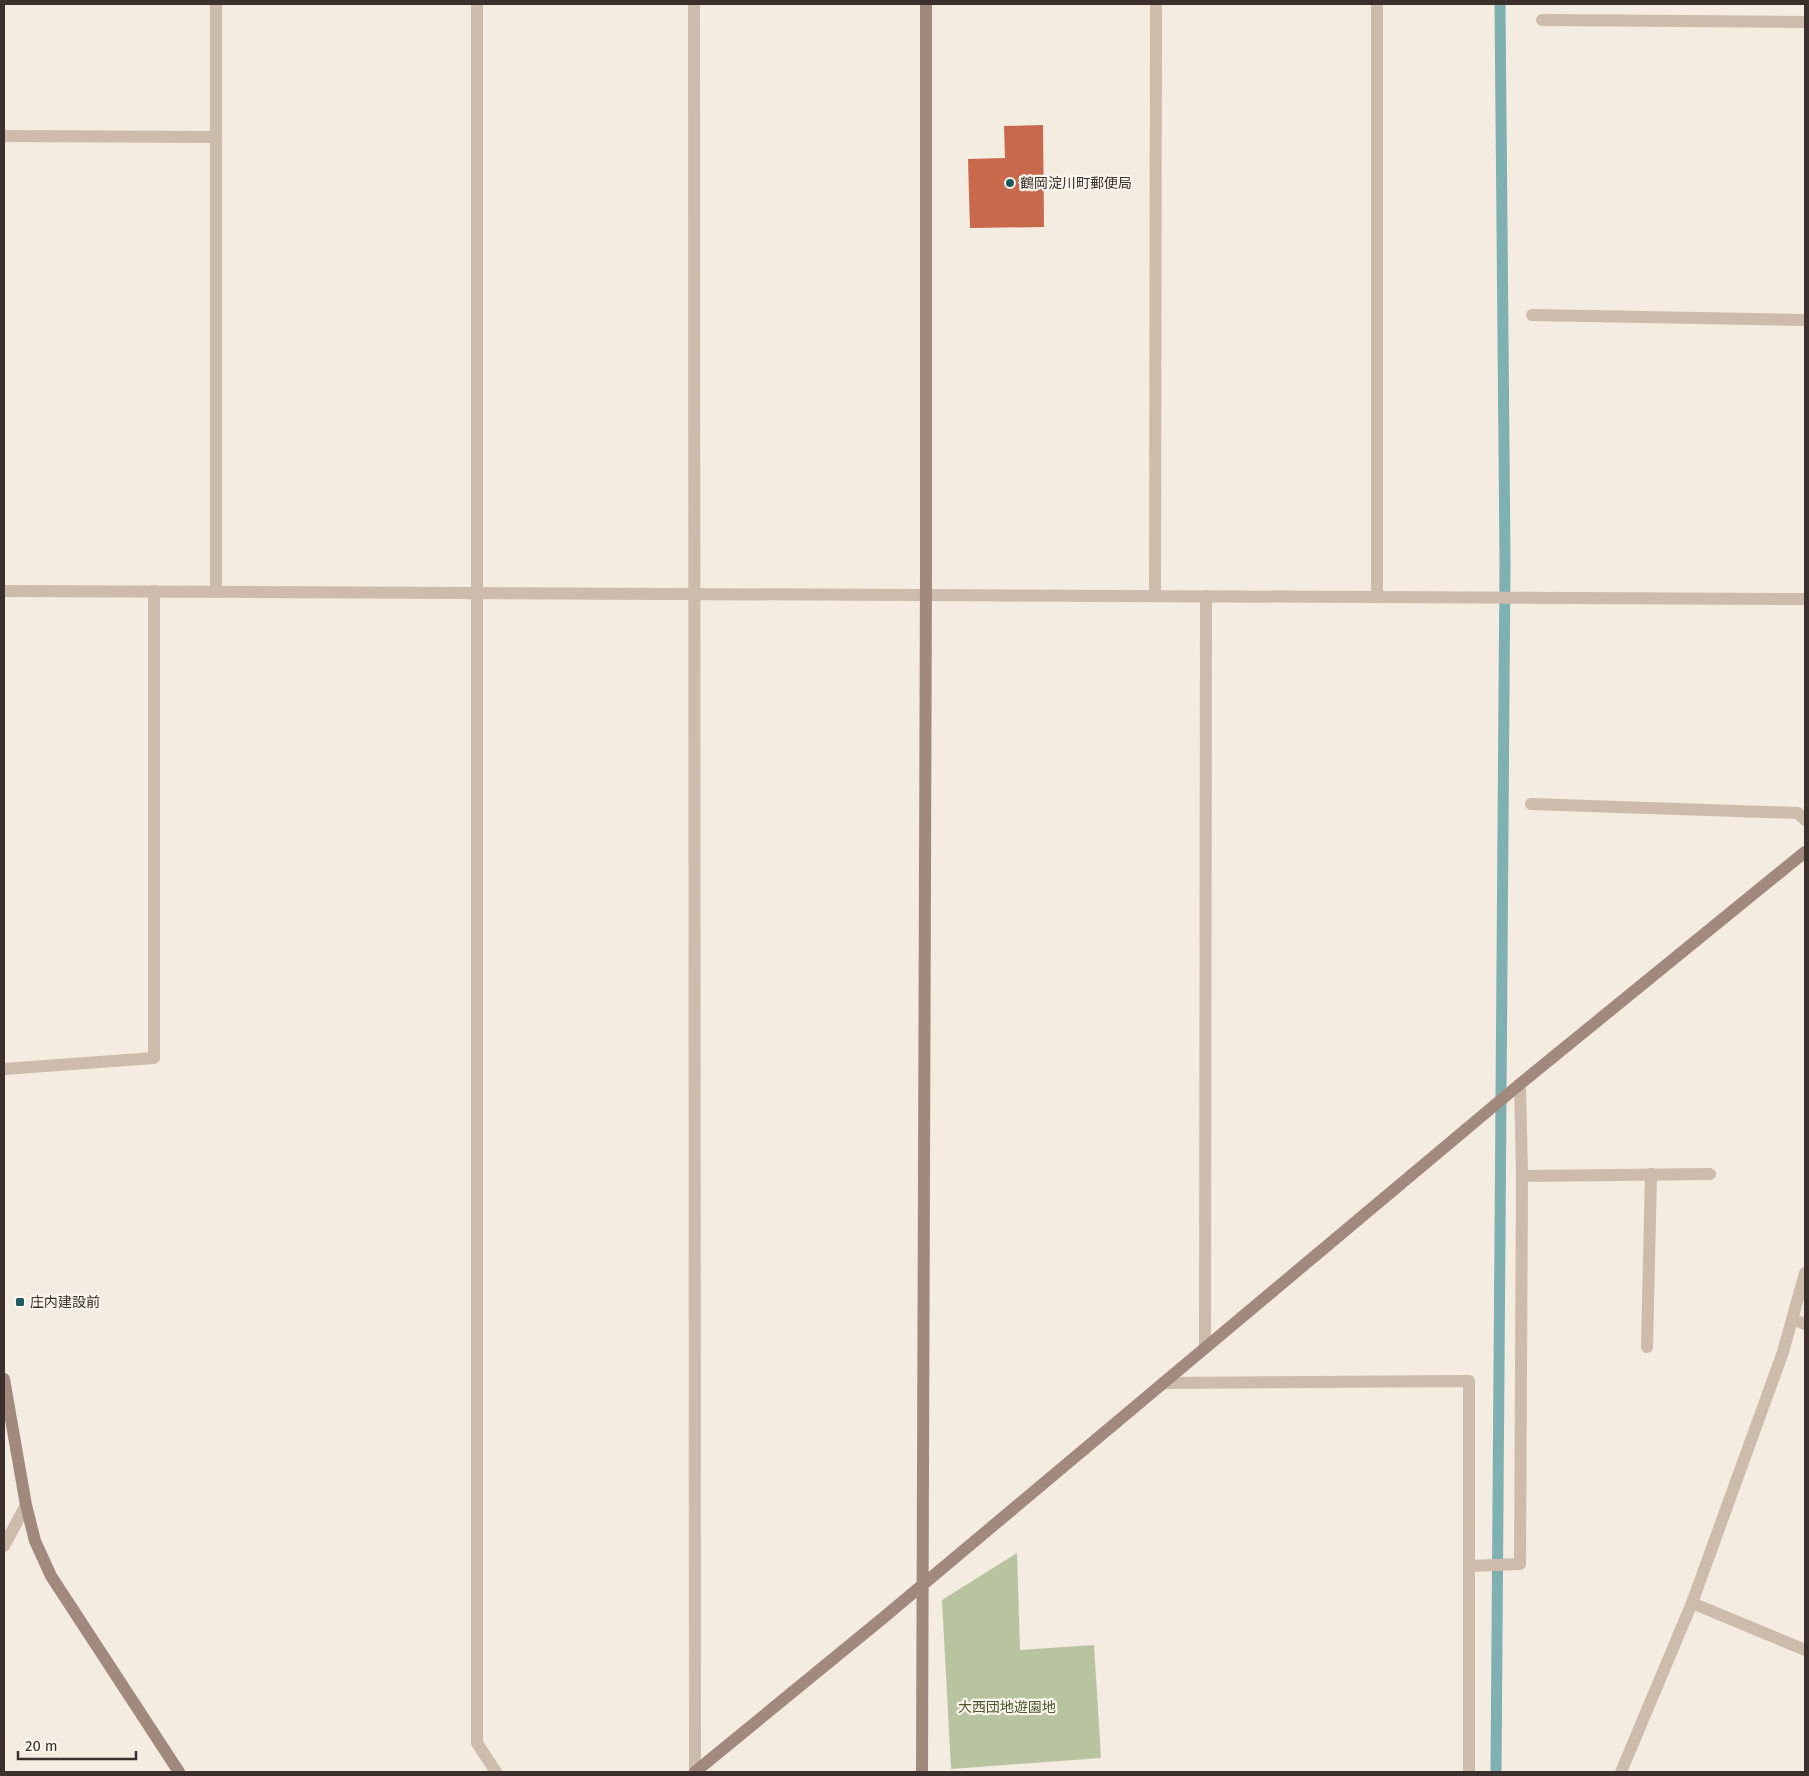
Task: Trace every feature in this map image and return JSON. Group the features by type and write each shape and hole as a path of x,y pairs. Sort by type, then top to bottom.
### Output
{"street":[{"path":"216,4 216,591"},
{"path":"477,4 477,1743 496,1772"},
{"path":"694,4 695,1772"},
{"path":"922,1772 926,4"},
{"path":"1155,596 1156,4"},
{"path":"1377,4 1377,597"},
{"path":"1542,20 1805,22"},
{"path":"4,136 216,137"},
{"path":"1532,315 1805,320"},
{"path":"4,591 1805,599"},
{"path":"4,1069 154,1058 154,591"},
{"path":"1205,1347 1206,596"},
{"path":"1531,804 1798,813 1805,820"},
{"path":"695,1772 922,1585 1520,1084 1805,852"},
{"path":"1469,1566 1520,1564 1522,1176 1520,1084"},
{"path":"1647,1347 1651,1174"},
{"path":"1522,1176 1710,1174"},
{"path":"1621,1772 1692,1603 1783,1352 1805,1273"},
{"path":"1792,1319 1805,1324"},
{"path":"4,1379 26,1506 35,1541 51,1576 179,1772"},
{"path":"1163,1383 1469,1381 1469,1772"},
{"path":"4,1546 26,1506"},
{"path":"1692,1603 1805,1650"}],"green space":[{"name":"大西団地遊園地","path":"1017,1553 1020,1650 1094,1645 1101,1758 951,1769 942,1600"}],"building":[{"path":"1043,125 1044,227 970,228 968,159 1005,158 1004,126"}],"waterway":[{"path":"1496,1772 1505,560 1500,4"}],"place":[{"name":"鶴岡淀川町郵便局","path":"1010,183"},
{"name":"庄内建設前","path":"20,1302"}]}
